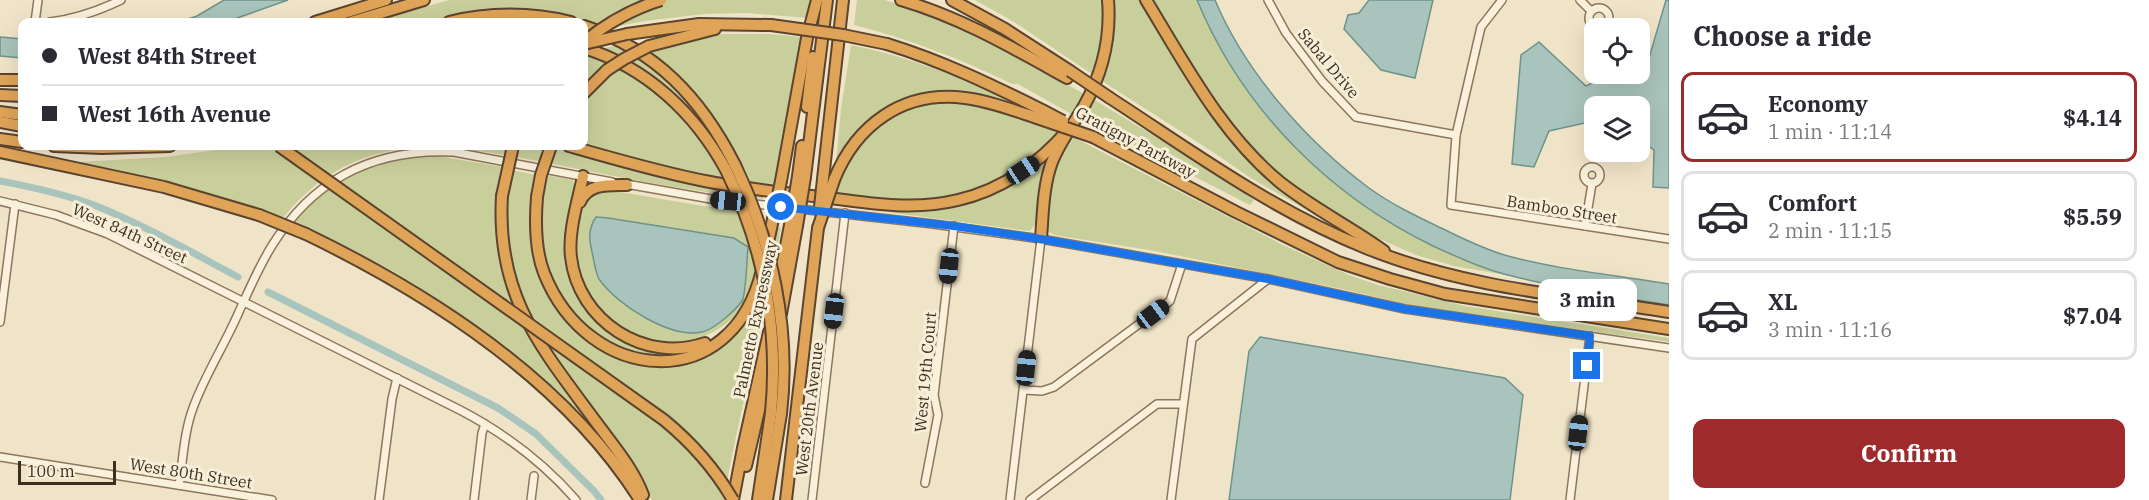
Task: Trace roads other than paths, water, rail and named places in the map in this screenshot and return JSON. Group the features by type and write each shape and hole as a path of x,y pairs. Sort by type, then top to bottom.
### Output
{"highway":[{"path":"328,18 386,0"},
{"path":"364,18 424,0"},
{"path":"588,40 610,23 633,10 661,0"},
{"path":"549,150 537,196 538,248 543,271 553,292 568,314 585,332 607,349 627,357 646,361 682,359 714,346 736,325 754,297 781,181 807,38 818,0"},
{"name":"Palmetto Expressway","path":"733,500 794,226 818,0"},
{"path":"801,177 827,0"},
{"path":"901,0 975,28 1069,75"},
{"path":"952,0 1005,29 1069,75"},
{"path":"1041,239 1049,172 1067,131 1088,98 1100,67 1108,28 1108,0"},
{"path":"1146,0 1222,120 1248,152 1279,182 1391,257"},
{"path":"786,500 818,228 829,180 844,3"},
{"path":"474,18 518,15 541,18"},
{"name":"Gratigny Parkway","path":"588,42 699,24 734,24 843,35 887,44 978,77 1039,114 1093,137 1236,212 1338,262 1445,294 1669,329"},
{"path":"588,89 607,70 624,58 649,46 734,24"},
{"path":"588,28 633,48 679,83 710,122 730,167 752,235 766,290 773,345 776,414 767,500"},
{"path":"588,50 627,67 651,82 673,100 702,131 730,167"},
{"name":"Gratigny Parkway","path":"1069,75 1110,98 1262,196 1314,225 1366,248 1460,278 1669,312"},
{"path":"0,80 18,80"},
{"path":"0,95 18,96"},
{"path":"829,180 847,152 866,130 891,111 917,101 940,97 967,98 1039,114"},
{"path":"0,111 18,114"},
{"path":"0,122 18,125"},
{"path":"583,150 660,172 711,183 878,204 918,206 960,200 1013,178 1034,163 1067,131"},
{"path":"0,139 18,141"},
{"path":"285,150 664,420 697,450 717,474 733,500"},
{"path":"512,150 502,196 501,234 505,264 514,294 531,332 619,454 636,480 645,500"},
{"path":"0,152 164,187 259,215 365,262 420,295 513,363 558,403 601,447 640,500"},
{"path":"583,176 571,236 571,257 583,296 596,315 614,331 650,347 682,349 710,342 736,325"},
{"path":"576,211 582,197 595,187 627,185"},
{"path":"740,500 784,300 794,226"},
{"path":"758,500 776,414"}],"street":[{"path":"36,18 38,0"},
{"path":"73,18 95,12 121,0"},
{"name":"Sabal Drive","path":"1268,0 1286,33 1322,81 1356,117 1456,135"},
{"path":"1456,135 1481,27 1502,0"},
{"path":"1580,0 1592,11"},
{"name":"Bamboo Street","path":"1456,135 1451,206 1669,239"},
{"path":"179,485 192,411 207,373 271,247 297,211 329,183 360,166 380,158 429,151 454,153 711,199 954,226 1041,239 1268,279 1405,309 1669,348"},
{"path":"1586,226 1592,184"},
{"name":"West 84th Street","path":"0,201 66,218 108,234 397,378"},
{"path":"0,322 15,204"},
{"name":"West 20th Avenue","path":"812,500 845,213"},
{"name":"West 19th Court","path":"925,483 938,415 934,395 954,226"},
{"path":"1010,500 1041,239"},
{"path":"0,256 9,257"},
{"path":"1024,390 1042,391 1054,387 1170,301 1182,264"},
{"path":"1172,500 1182,404 1192,339 1268,279"},
{"path":"1570,500 1590,336"},
{"path":"379,500 392,399 397,378 485,424 527,453 576,500"},
{"path":"1030,500 1157,404 1182,404"},
{"path":"474,500 485,424"},
{"name":"West 80th Street","path":"0,457 272,500"},
{"path":"531,500 534,476"}],"water":[{"path":"224,0 288,0 237,18 191,18"},
{"path":"1197,0 1215,0 1243,53 1280,104 1323,149 1377,194 1422,219 1474,244 1499,253 1568,269 1669,284 1669,305 1570,289 1502,273 1435,247 1396,226 1359,202 1325,175 1264,113 1238,77 1216,40"},
{"path":"1369,0 1433,0 1415,78 1381,70 1344,29 1348,15 1359,13"},
{"path":"1666,0 1669,0 1669,188 1653,187 1654,150 1650,147 1650,96 1584,96 1584,123 1549,131 1534,167 1512,164 1521,55 1539,42 1586,86 1590,84 1650,84 1650,55"},
{"path":"0,37 18,39 18,58 0,56"},
{"path":"596,217 734,238 748,247 742,301 724,319 702,332 689,333 675,330 645,318 618,299 599,279 590,238 590,230"},
{"path":"1260,337 1505,378 1523,395 1510,500 1229,500 1249,351"}],"waterway":[{"path":"0,181 71,197 94,205 149,230 238,277"},
{"path":"268,292 498,408 536,434 601,500"}]}
